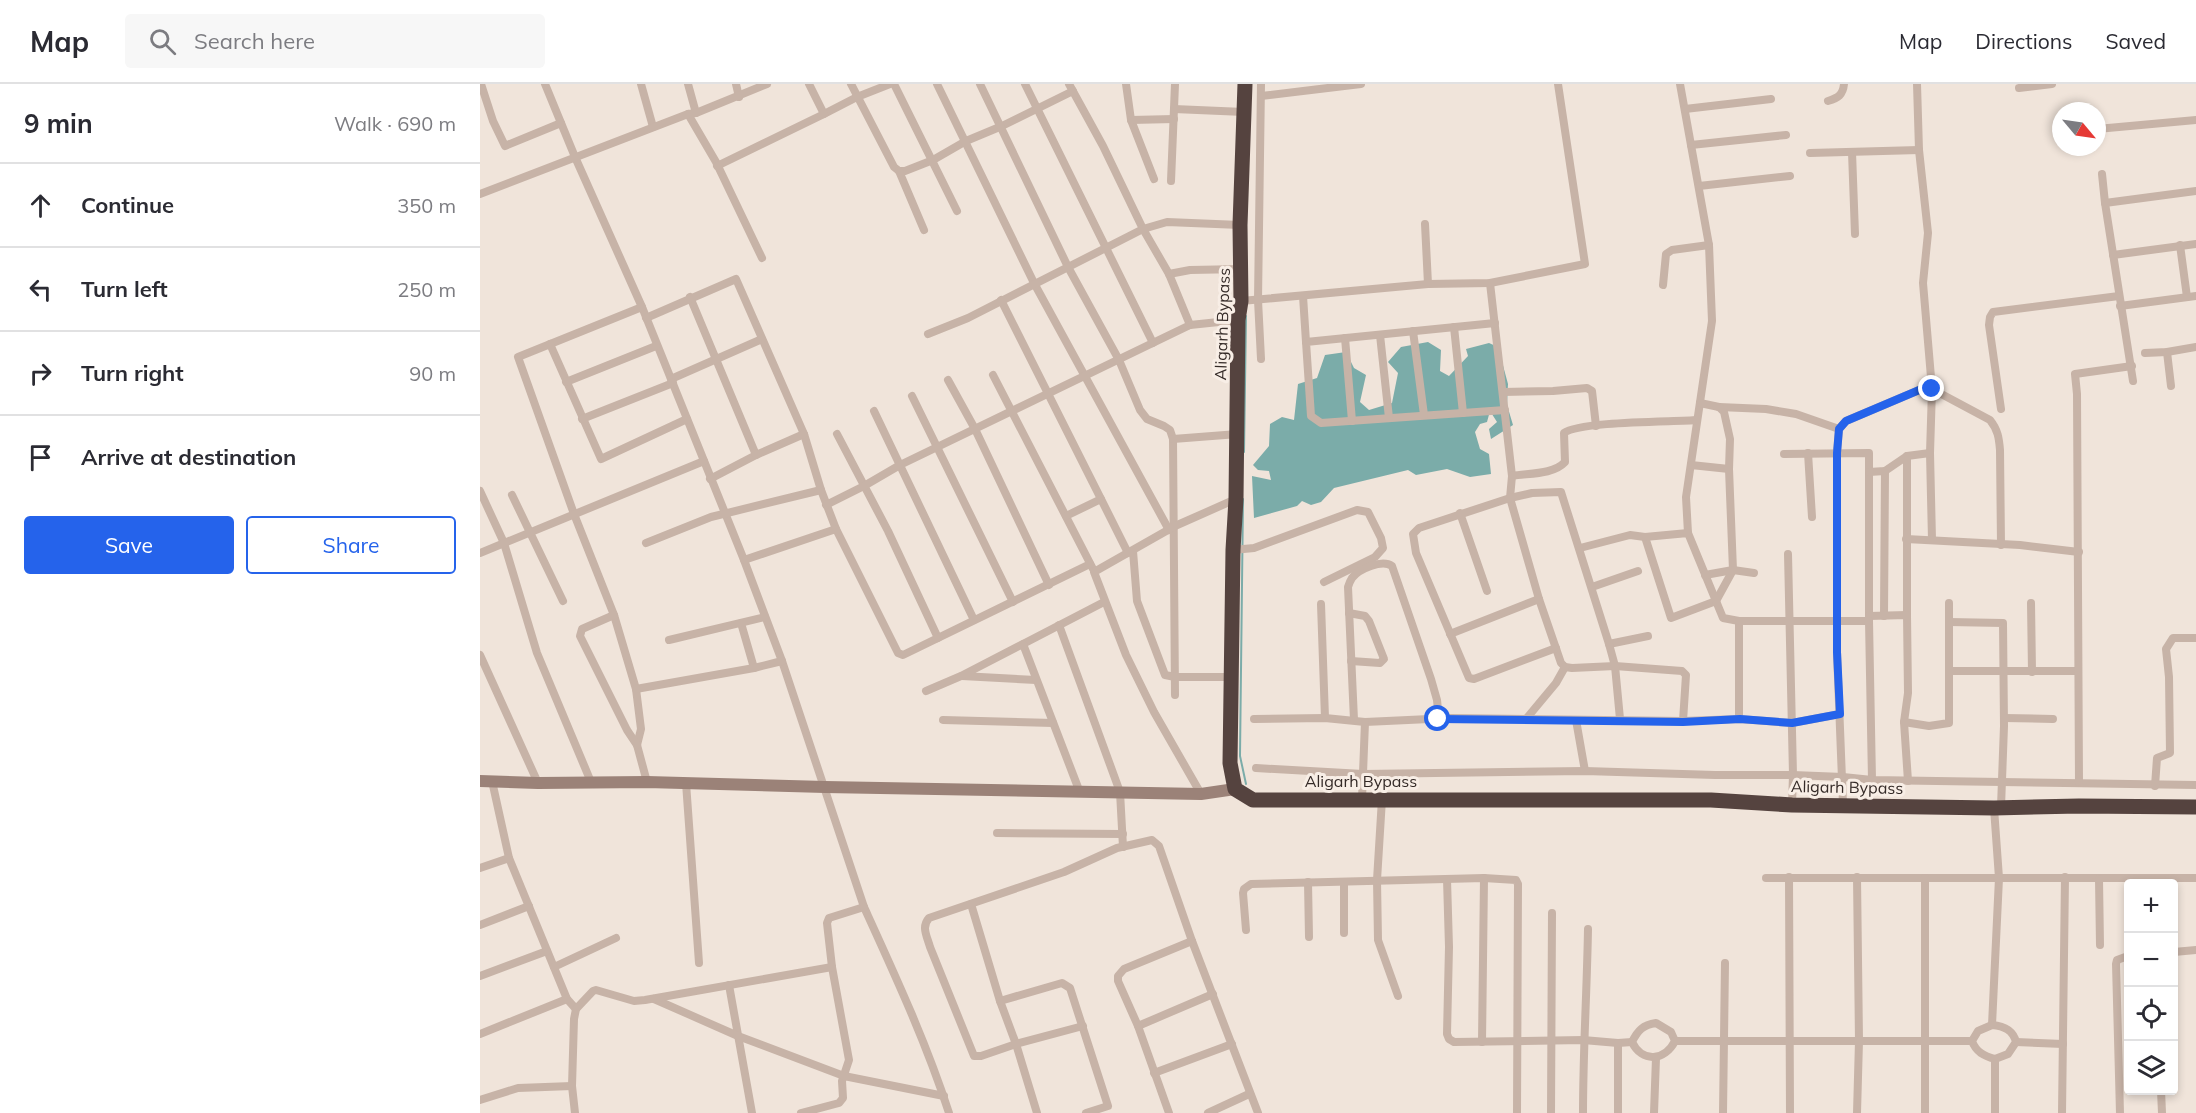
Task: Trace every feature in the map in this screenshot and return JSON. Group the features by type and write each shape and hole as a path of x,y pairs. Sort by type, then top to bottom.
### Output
{"highway":[{"name":"Aligarh Bypass","path":"1245,84 1240,225 1242,269 1249,301 1238,320 1236,499 1239,550 1231,677 1230,763 1235,789 1253,800 1362,787 1382,799 1792,800 2196,807"}],"street":[{"path":"481,84 493,121 505,146 561,123"},
{"path":"545,84 642,307 744,560 782,661 864,907 920,1031 949,1113"},
{"path":"640,84 653,127"},
{"path":"688,84 692,114 762,258"},
{"path":"736,84 740,97"},
{"path":"480,194 653,127 740,97 767,84"},
{"path":"809,84 824,114"},
{"path":"851,84 894,167 899,171 924,230"},
{"path":"717,166 857,97 892,84 933,160 957,211"},
{"path":"937,84 1034,283 1084,377 1172,528"},
{"path":"980,84 1068,267 1119,360 1140,410 1147,419 1170,430 1173,439 1175,694"},
{"path":"1025,84 1153,343"},
{"path":"1126,84 1131,120 1154,179"},
{"path":"1171,181 1175,84"},
{"path":"1261,84 1249,301 1261,359"},
{"path":"1261,96 1314,86 1361,84"},
{"path":"1249,301 1428,284 1490,283 1585,264 1558,84"},
{"path":"1680,84 1709,245 1712,321 1686,497 1688,533 1722,618 1739,621 1838,621 1907,615"},
{"path":"1828,101 1842,94 1844,84"},
{"path":"1917,84 1919,150 1928,233 1923,283 1931,387 1932,540"},
{"path":"2019,88 2052,84"},
{"path":"899,171 905,171 933,160 966,141 1037,108 1071,88 1103,146 1143,229 1169,273 1190,325"},
{"path":"1685,110 1771,99"},
{"path":"1131,120 1174,114 1244,112"},
{"path":"2106,128 2196,120"},
{"path":"1691,145 1786,135"},
{"path":"1810,153 1919,150"},
{"path":"1852,152 1855,234"},
{"path":"2102,174 2133,381"},
{"path":"1699,186 1790,176"},
{"path":"2105,203 2196,191"},
{"path":"928,334 968,318 1143,229 1167,222 1240,225"},
{"path":"1425,224 1428,284"},
{"path":"2113,255 2196,244"},
{"path":"1663,285 1666,254 1672,250 1709,245"},
{"path":"2001,409 1989,325 1990,317 1994,312 2192,296 2180,245"},
{"path":"1169,273 1190,270 1242,269"},
{"path":"646,318 736,279 804,434 820,490 836,529 898,653 903,655 1049,585 1130,552 1172,528 1236,499"},
{"path":"1490,283 1512,476 1510,498 1539,599 1561,663 1565,667 1572,668 1615,666 1682,671 1686,675 1683,722"},
{"path":"1303,296 1311,416 1314,420 1321,423 1505,410"},
{"path":"690,297 756,455"},
{"path":"1001,300 1130,552 1137,601 1165,675 1231,677"},
{"path":"637,745 641,729 636,689 614,615 574,514 518,357 642,307"},
{"path":"826,504 900,465 1014,412 1190,325 1238,320"},
{"path":"1306,342 1495,323"},
{"path":"1454,327 1463,412"},
{"path":"1413,331 1424,415"},
{"path":"1380,335 1389,418"},
{"path":"1345,338 1352,421"},
{"path":"582,419 672,381 717,358 762,339"},
{"path":"550,344 598,456 603,459 687,419"},
{"path":"566,382 656,346"},
{"path":"2145,353 2196,347"},
{"path":"2167,352 2171,386"},
{"path":"2079,782 2078,394 2075,374 2132,366"},
{"path":"993,375 1092,568 1126,655 1154,712 1201,794"},
{"path":"948,380 975,429 1049,585"},
{"path":"1842,801 1838,621 1837,453 1839,429 1846,421 1931,387"},
{"path":"1931,387 1990,420 1996,427 2000,443 2001,545"},
{"path":"1503,392 1553,392 1587,388 1592,391 1596,426"},
{"path":"912,396 1013,602"},
{"path":"1700,404 1766,409 1796,414 1839,429"},
{"path":"1645,537 1671,618 1716,601 1733,570 1730,440 1728,422 1719,407"},
{"path":"874,411 974,620"},
{"path":"1512,476 1554,470 1562,466 1565,462 1564,433 1570,429 1697,420"},
{"path":"710,479 804,434"},
{"path":"837,434 888,531 938,638"},
{"path":"1173,439 1238,434"},
{"path":"1808,453 1812,517"},
{"path":"1784,454 1869,453 1872,780"},
{"path":"1869,472 1885,471 1907,456 1930,453"},
{"path":"1907,456 1908,693 1904,722 1908,781"},
{"path":"480,553 704,461"},
{"path":"1691,465 1729,469"},
{"path":"1884,616 1885,471"},
{"path":"646,543 711,517 820,490"},
{"path":"480,491 504,543 537,653 591,782"},
{"path":"1556,648 1474,679 1466,674 1416,553 1413,534 1419,528 1510,498 1532,493 1561,492 1615,666 1620,719"},
{"path":"512,495 563,601"},
{"path":"1066,516 1101,499"},
{"path":"1239,550 1285,538 1357,510 1368,512 1381,538 1383,548 1375,557 1324,582"},
{"path":"1460,513 1487,591"},
{"path":"744,560 836,529"},
{"path":"1580,548 1630,535 1645,537 1688,533"},
{"path":"1906,539 2020,545 2079,552"},
{"path":"1788,554 1792,800"},
{"path":"1354,720 1348,587 1353,577 1378,563 1387,562 1392,566 1431,679 1439,719"},
{"path":"1706,575 1733,570 1754,573"},
{"path":"1592,587 1638,571"},
{"path":"1450,634 1539,599"},
{"path":"926,691 961,676 1104,602"},
{"path":"1904,722 1929,726 1949,723 1949,603"},
{"path":"2031,603 2032,672"},
{"path":"1321,604 1325,718"},
{"path":"1349,613 1365,616 1369,621 1384,660 1380,663 1351,662"},
{"path":"614,615 582,629 580,636 627,730 637,745 647,782"},
{"path":"669,640 765,617"},
{"path":"1739,621 1740,719"},
{"path":"1949,622 2003,623 2004,718 1992,1025"},
{"path":"741,623 754,668"},
{"path":"1059,625 1119,792 1124,847"},
{"path":"1609,644 1648,636"},
{"path":"2155,786 2157,759 2170,753 2169,677 2166,649 2173,638 2196,638"},
{"path":"1023,644 1079,790"},
{"path":"480,655 538,783"},
{"path":"636,689 782,661"},
{"path":"1526,719 1556,683 1565,667"},
{"path":"1950,671 2078,671"},
{"path":"961,676 1036,680"},
{"path":"1254,719 1325,718 1365,722 1439,719 1620,719 1683,722 1740,719 1792,723 1840,714"},
{"path":"2004,718 2053,718"},
{"path":"943,720 1053,723"},
{"path":"1576,720 1585,771"},
{"path":"1362,787 1365,722"},
{"path":"1256,768 1362,787 1585,771 2001,784 2079,782 2196,786"},
{"path":"576,1010 567,999 509,858 486,781 647,782 1201,794 1235,789"},
{"path":"686,783 699,963"},
{"path":"1382,799 1377,880 1378,940 1398,996"},
{"path":"997,833 1122,834"},
{"path":"1083,1026 981,1056 974,1056 924,929 925,922 929,918 1064,872 1124,847 1152,840 1157,843 1258,1113"},
{"path":"480,868 509,858"},
{"path":"1789,877 1790,1113"},
{"path":"2062,1113 2065,877"},
{"path":"1766,878 2065,877 2124,880"},
{"path":"1482,1042 1484,878"},
{"path":"1857,878 1859,1041 1857,1113"},
{"path":"1925,878 1925,1113"},
{"path":"2178,880 2196,878"},
{"path":"1447,879 1449,947 1447,1034 1449,1039 1454,1042 1583,1040 1632,1042"},
{"path":"1246,930 1243,893 1251,884 1514,879 1518,884 1517,1113"},
{"path":"2099,879 2100,945"},
{"path":"1308,882 1309,937"},
{"path":"1344,882 1344,933"},
{"path":"971,904 1037,1113"},
{"path":"480,925 529,906"},
{"path":"801,1113 839,1103 844,1095 842,1086 849,1060 832,967 828,920 864,907"},
{"path":"1551,1113 1552,913"},
{"path":"1583,1113 1583,1040 1588,929"},
{"path":"554,968 616,938"},
{"path":"1169,1113 1118,976 1124,969 1192,941"},
{"path":"2178,952 2196,950"},
{"path":"480,976 547,951"},
{"path":"2121,1113 2116,964 2117,960 2124,957"},
{"path":"1723,1113 1725,963"},
{"path":"575,1113 572,1086 574,1019 576,1010 590,992 596,990 634,1001 654,999 832,967"},
{"path":"1000,1001 1065,983 1070,988 1109,1110 1086,1113"},
{"path":"729,985 752,1113"},
{"path":"1138,1026 1213,994"},
{"path":"480,1034 567,999"},
{"path":"654,999 738,1036 844,1076 944,1096"},
{"path":"1656,1023 1671,1032 1675,1041 1667,1052 1656,1058 1646,1057 1635,1049 1632,1042 1637,1031 1646,1025 1656,1023"},
{"path":"1992,1025 2000,1025 2015,1036 2016,1042 2008,1054 1995,1059 1980,1053 1972,1041 1978,1031 1992,1025"},
{"path":"1675,1041 1972,1041"},
{"path":"2016,1042 2063,1044"},
{"path":"1618,1043 1618,1113"},
{"path":"1154,1073 1232,1044"},
{"path":"1654,1113 1656,1058"},
{"path":"1995,1059 1995,1113"},
{"path":"480,1100 518,1088 572,1086"},
{"path":"1208,1113 1249,1094"},
{"path":"2161,1095 2162,1113"}],"water":[{"path":"1428,342 1441,350 1440,371 1449,376 1468,356 1466,349 1489,343 1498,347 1508,384 1507,405 1513,425 1491,439 1489,429 1497,422 1490,411 1487,422 1480,424 1475,432 1480,449 1489,454 1491,474 1470,477 1447,469 1416,475 1408,470 1334,488 1321,502 1311,505 1302,501 1297,506 1254,518 1252,476 1271,480 1269,471 1258,470 1253,465 1269,446 1270,424 1282,417 1294,420 1298,384 1317,378 1325,355 1346,352 1354,368 1366,375 1360,402 1369,410 1392,403 1398,373 1388,362 1401,347"}],"waterway":[{"path":"1244,452 1246,316"},
{"path":"1243,499 1240,756 1246,784"}],"route":[{"path":"1438,719 1620,719 1683,722 1740,719 1792,723 1840,714 1837,652 1839,429 1846,421 1931,385 1932,389"}]}
